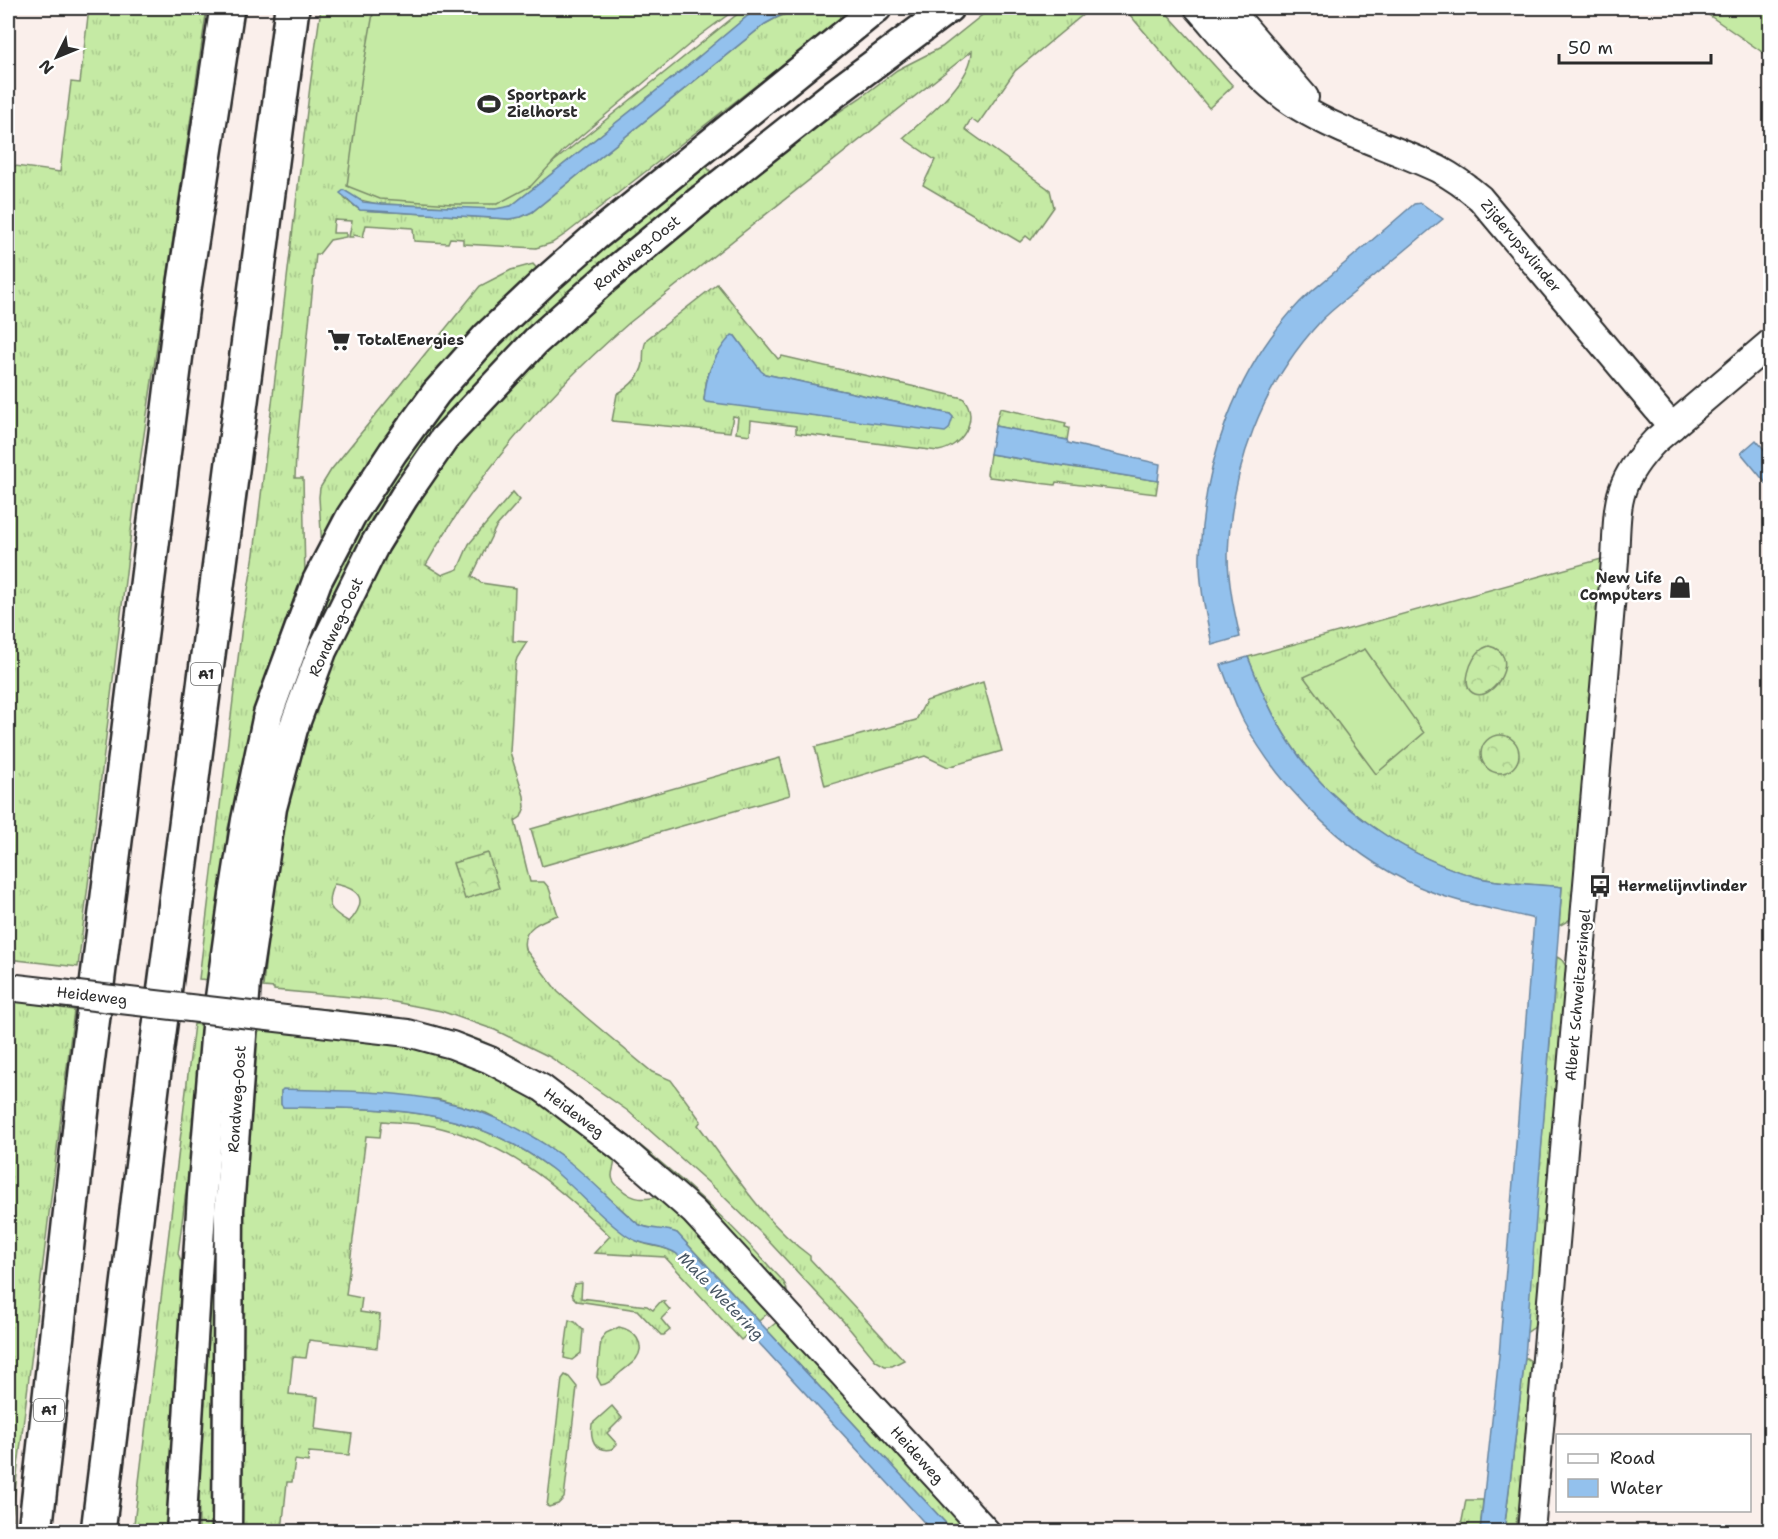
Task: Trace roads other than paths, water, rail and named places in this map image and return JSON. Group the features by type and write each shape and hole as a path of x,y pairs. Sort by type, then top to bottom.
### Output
{"highway":[{"name":"A1","path":"35,1532 86,1072 181,313 227,8"},
{"name":"A1","path":"98,1532 151,1095 292,8"}],"main road":[{"name":"Rondweg-Oost","path":"182,1532 203,1184 216,1027 232,906 246,820 268,714 317,581 351,516 393,452 436,393 486,337 595,237 877,8"},
{"name":"Rondweg-Oost","path":"227,1532 229,1210 246,982 272,808 293,729 322,651 375,544 404,497 444,439 529,348 606,278 698,202 834,94 949,8"}],"street":[{"name":"Zijderupsvlinder","path":"1198,8 1266,82 1299,107 1353,136 1439,170 1480,198 1672,427"},
{"name":"Zijderupsvlinder","path":"1228,8 1327,122"},
{"name":"Albert Schweitzersingel","path":"1531,1532 1616,560 1618,504 1633,466 1655,441 1770,343"},
{"name":"Heideweg","path":"8,987 408,1033 452,1045 490,1060 542,1088 614,1142 693,1212 987,1532"}],"water":[{"path":"757,8 813,8 785,13 765,24 532,212 521,217 509,219 360,210 340,193 344,190 363,202 381,204 495,209 511,206"},
{"path":"1421,203 1443,219 1320,322 1281,373 1266,401 1243,460 1230,523 1229,576 1240,637 1212,645 1201,577 1203,519 1216,451 1241,387 1277,329 1300,302 1414,204"},
{"path":"732,335 765,374 950,414 953,417 949,429 945,432 706,402 704,400 705,391 712,365"},
{"path":"995,426 1067,440 1068,443 1160,464 1158,481 990,454"},
{"path":"1756,440 1770,456 1770,488 1741,453"},
{"path":"1248,657 1262,690 1290,743 1327,788 1373,827 1426,858 1480,878 1562,887 1525,1357 1504,1531 1480,1531 1499,1356 1534,919 1457,900 1403,879 1348,844 1323,822 1278,773 1243,720 1221,665"},
{"name":"Male Wetering","path":"283,1089 394,1094 460,1105 525,1132 559,1154 638,1224 677,1233 953,1531 932,1531 677,1254 627,1236 552,1169 520,1148 488,1132 456,1121 390,1110 283,1107 281,1091"}],"place":[{"name":"Sportpark Zielhorst","path":"489,104"},
{"name":"TotalEnergies","path":"339,340"},
{"name":"New Life Computers","path":"1680,587"},
{"name":"Hermelijnvlinder","path":"1600,886"}]}
